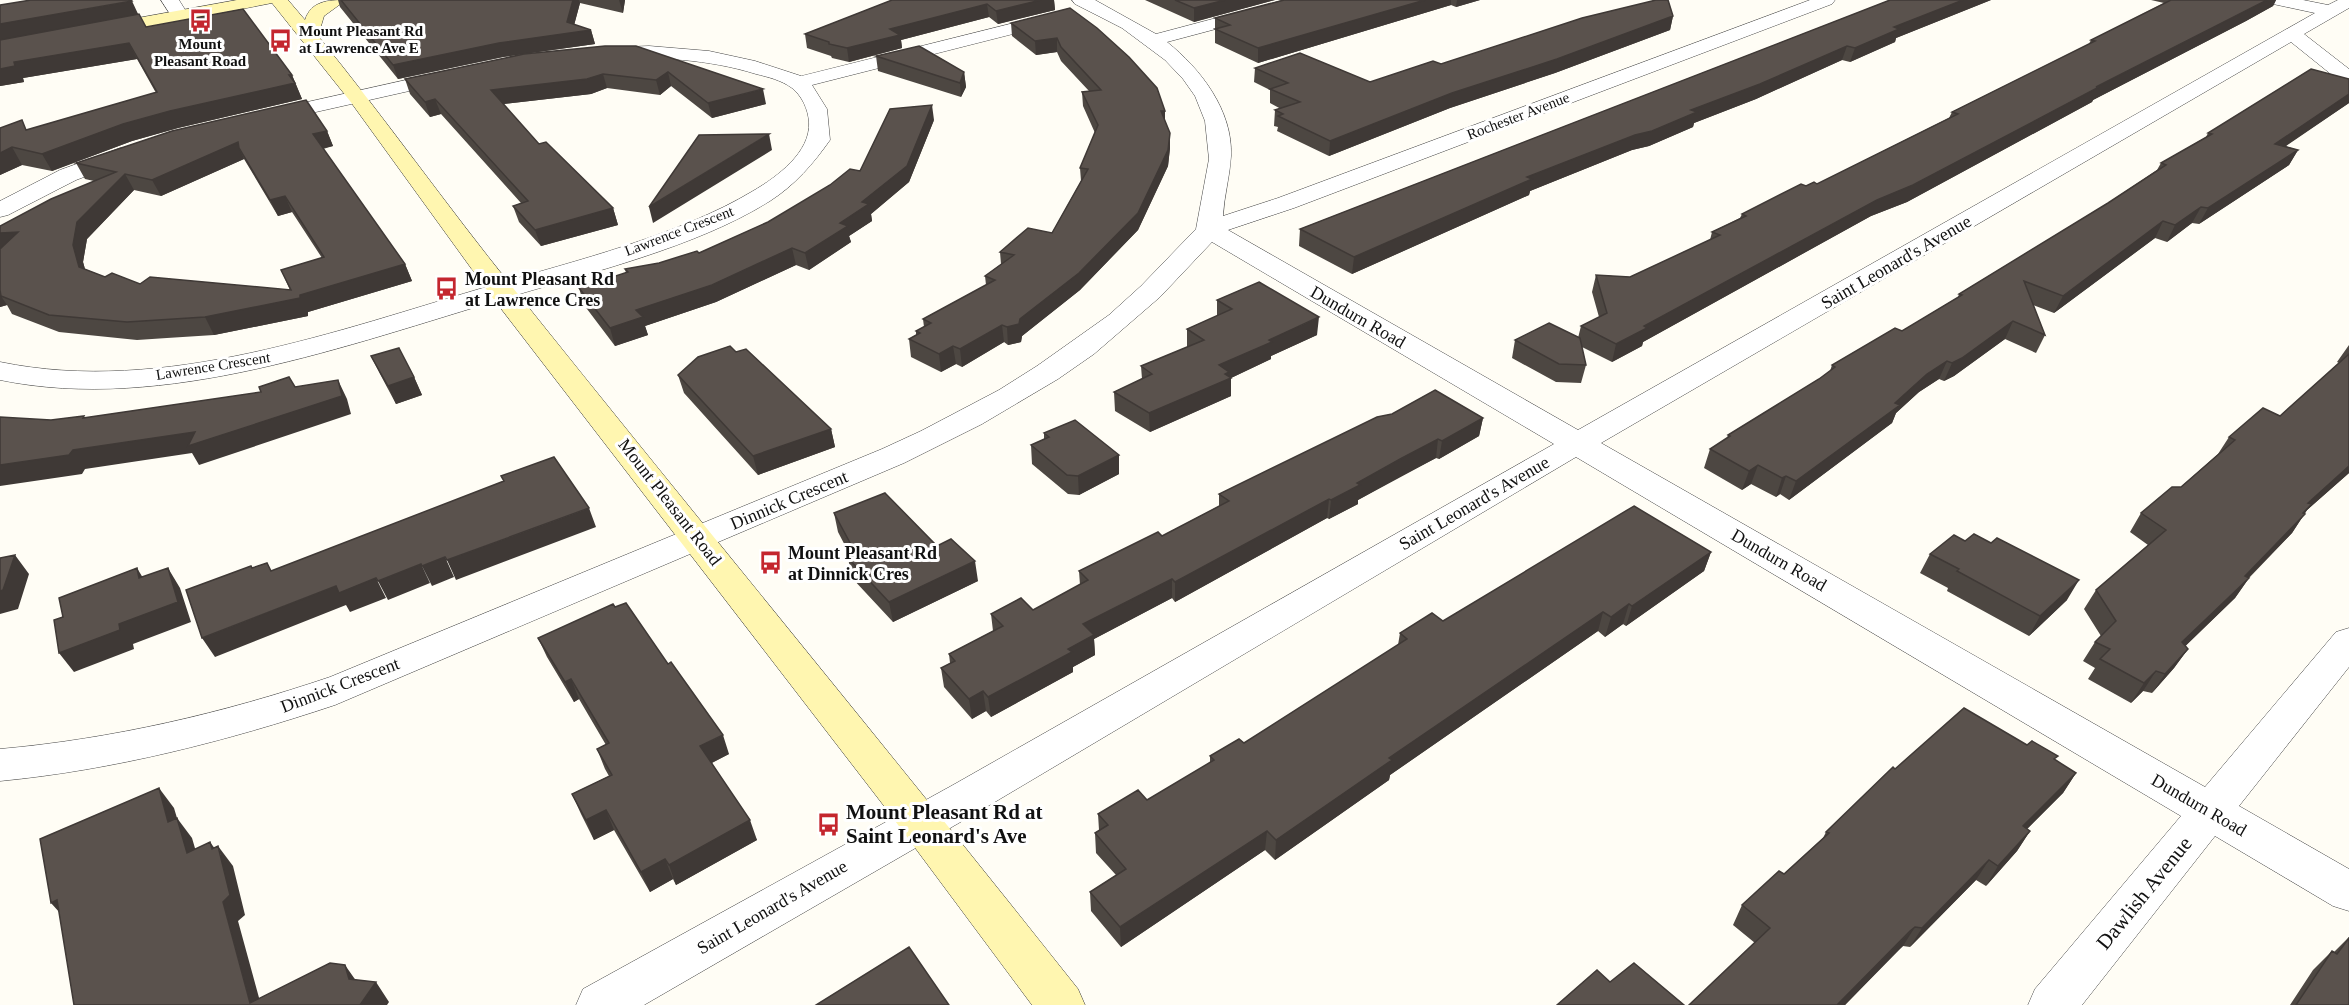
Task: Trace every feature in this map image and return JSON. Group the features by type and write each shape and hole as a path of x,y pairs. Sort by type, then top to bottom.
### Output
{"main road":[{"path":"79,34 175,8 266,0"},
{"name":"Mount Pleasant Road","path":"279,0 357,97 501,291 698,538 1061,1005"},
{"path":"309,35 316,13 337,0"}],"street":[{"path":"1155,40 1304,0"},
{"name":"Rochester Avenue","path":"1208,229 1286,203 1826,0"},
{"path":"2279,0 2330,11"},
{"name":"Saint Leonard's Avenue","path":"600,1005 2294,35 2349,1"},
{"path":"589,53 640,51 705,55 749,64 798,83 1089,4 1155,40 1197,83 1214,120 1220,158 1208,229"},
{"path":"2294,35 2349,79"},
{"path":"250,120 469,72"},
{"name":"Lawrence Crescent","path":"0,371 38,377 130,378 248,363 307,349 656,242 718,219 745,205 786,178 819,140 820,120 817,109 808,93 798,83"},
{"path":"0,210 68,175 138,149"},
{"name":"Dundurn Road","path":"1208,229 2349,892"},
{"name":"Dinnick Crescent","path":"0,765 57,759 121,747 255,716 308,700 902,452 949,430 1051,370 1124,316 1148,295 1208,229"},
{"name":"Dawlish Avenue","path":"2052,1005 2349,641"}],"building":[{"path":"31,0 132,1 0,24 0,5"},
{"path":"341,0 573,0 567,22 591,30 499,43 393,65"},
{"path":"892,0 1041,0 996,11 987,4 890,29 900,35 847,48 829,44 829,42 805,34"},
{"path":"1175,0 1225,0 1194,8"},
{"path":"1284,0 1425,0 1258,48 1215,29 1230,25 1215,18"},
{"path":"1656,0 1668,0 1673,16 1557,59 1452,93 1330,141 1278,116 1283,114 1275,110 1300,102 1270,89 1288,83 1255,68 1300,53 1370,82 1433,61 1441,64 1582,18"},
{"path":"1890,0 1963,0 1894,27 1899,29 1855,48 1847,46 1760,84 1691,110 1697,112 1652,131 1635,135 1527,177 1532,179 1354,257 1300,229"},
{"path":"2171,0 2267,0 2096,87 2099,87 1913,185 1877,200 1644,326 1647,328 1616,344 1581,326 1607,313 1596,275 1630,277 1720,235 1712,232 1746,216 1742,214 1801,184 1806,186 1814,182 1817,184 1958,114 1952,112 2095,41 2091,40"},
{"path":"1070,8 1097,28 1129,57 1157,88 1165,111 1161,111 1170,133 1168,150 1138,213 1079,273 1020,319 1019,324 1007,327 1002,325 960,349 953,346 939,354 909,339 920,333 916,331 931,323 923,319 995,280 985,276 1014,255 1000,252 1028,228 1052,233 1088,169 1080,168 1098,125 1082,92 1101,90 1061,47 1057,38 1035,41 1011,23"},
{"path":"243,9 292,75 289,75 295,83 123,124 42,154 12,147 0,153 0,128 22,120 26,130 157,92 129,43 14,62 15,66 0,69 0,40 139,14 146,27"},
{"path":"605,46 636,46 763,89 708,103 668,72 656,80 603,74 587,79 491,90 539,144 546,142 613,208 535,230 513,206 528,201 435,99 425,102 405,79 524,54"},
{"path":"919,46 964,72 960,83 876,56"},
{"path":"2311,69 2349,79 2349,94 2275,144 2298,150 2208,208 2201,207 2175,225 2163,221 2063,296 2024,281 2045,335 2013,321 1962,358 1952,363 1947,361 1927,374 1895,403 1900,405 1796,481 1786,476 1782,478 1758,465 1749,471 1710,449 1730,436 1728,435 1819,379 1835,367 1832,365 1895,328 1902,331 1962,295 1959,294 2108,203 2166,165 2161,163 2212,134 2208,133"},
{"path":"306,100 327,131 313,134 405,264 300,295 300,298 205,317 127,322 49,315 1,296 0,249 18,232 0,233 0,226 51,199 116,172 76,163 172,131","holes":["238,142 239,148 270,200 285,196 324,257 281,270 291,290 150,277 140,284 112,273 105,277 79,267 73,245 77,222 125,174 152,180"]},
{"path":"932,105 907,166 862,202 869,204 840,223 848,226 805,253 792,248 712,285 636,310 643,317 610,328 579,288 628,272 625,269 659,263 697,251 699,253 768,222 830,185 850,169 860,171 890,109"},
{"path":"769,134 649,207 699,135"},
{"path":"1259,282 1319,317 1269,340 1272,342 1219,365 1229,372 1225,374 1231,378 1149,413 1114,392 1152,374 1141,366 1204,340 1187,329 1232,309 1217,300"},
{"path":"1549,323 1580,338 1586,365 1559,364 1515,340"},
{"path":"730,346 736,352 746,349 831,429 753,456 678,375 698,357"},
{"path":"399,348 414,377 388,386 371,356"},
{"path":"2349,354 2349,466 2308,503 2312,504 2303,513 2305,514 2245,576 2249,578 2182,642 2188,649 2165,674 2156,671 2144,683 2100,659 2110,649 2095,642 2116,621 2096,590 2166,530 2141,513 2172,487 2181,487 2235,440 2229,437 2263,408 2280,416"},
{"path":"289,377 295,387 338,380 342,396 188,446 195,432 73,450 69,455 0,465 0,417 51,420 84,416 83,418 261,392 259,387"},
{"path":"1435,390 1483,418 1442,441 1438,439 1402,458 1357,483 1360,485 1329,499 1175,582 1172,579 1083,624 1094,635 1068,649 1072,652 988,697 983,691 969,699 941,668 955,661 949,654 1003,626 991,614 1021,598 1033,610 1088,580 1079,571 1158,532 1162,536 1229,501 1219,494 1377,417 1392,414"},
{"path":"1075,420 1119,455 1078,476 1067,475 1031,445 1049,437 1044,433"},
{"path":"554,457 589,508 447,560 445,557 422,566 421,564 378,581 376,578 339,593 336,586 202,638 186,590 251,566 252,568 267,563 271,571 504,481 501,476"},
{"path":"885,493 937,546 951,539 975,561 889,602 848,558 856,554 834,513"},
{"path":"1634,506 1711,552 1632,606 1629,604 1611,617 1603,612 1389,758 1392,760 1276,840 1267,831 1120,927 1090,892 1126,869 1095,833 1108,825 1098,814 1138,790 1147,800 1214,760 1210,756 1239,739 1244,743 1407,639 1400,633 1432,613 1443,621"},
{"path":"1974,534 1991,543 1997,538 2079,580 2040,616 1930,554 1954,535 1965,541"},
{"path":"15,555 3,590 0,591 0,558"},
{"path":"137,568 139,578 168,568 178,602 119,624 120,630 59,653 54,620 63,617 59,598"},
{"path":"626,603 668,664 671,662 723,735 700,746 750,820 669,865 665,859 641,872 606,810 586,820 572,794 612,775 597,749 609,743 571,679 565,682 538,638 613,604 615,607"},
{"path":"1964,708 2027,745 2032,741 2058,756 2054,759 2076,773 2023,826 2030,831 1998,866 1989,860 1922,928 1915,927 1910,931 1839,1005 1689,1005 1770,928 1742,905 1779,871 1784,874 1829,833 1826,832 1893,767 1895,769"},
{"path":"159,788 168,822 177,818 187,853 210,842 212,849 218,846 230,895 223,902 250,1003 330,963 345,965 349,979 376,982 360,1005 74,1005 57,900 51,903 40,839"},
{"path":"2349,938 2349,1005 2296,1005 2332,951 2337,954"},
{"path":"909,947 949,1005 816,1005"},
{"path":"1634,963 1684,1005 1557,1005 1597,970 1610,982"}],"place":[{"name":"Mount Pleasant Road","path":"200,20"},
{"name":"Mount Pleasant Rd at Lawrence Ave E","path":"281,40"},
{"name":"Mount Pleasant Rd at Lawrence Cres","path":"447,289"},
{"name":"Mount Pleasant Rd at Dinnick Cres","path":"770,563"},
{"name":"Mount Pleasant Rd at Saint Leonard's Ave","path":"828,824"}]}
